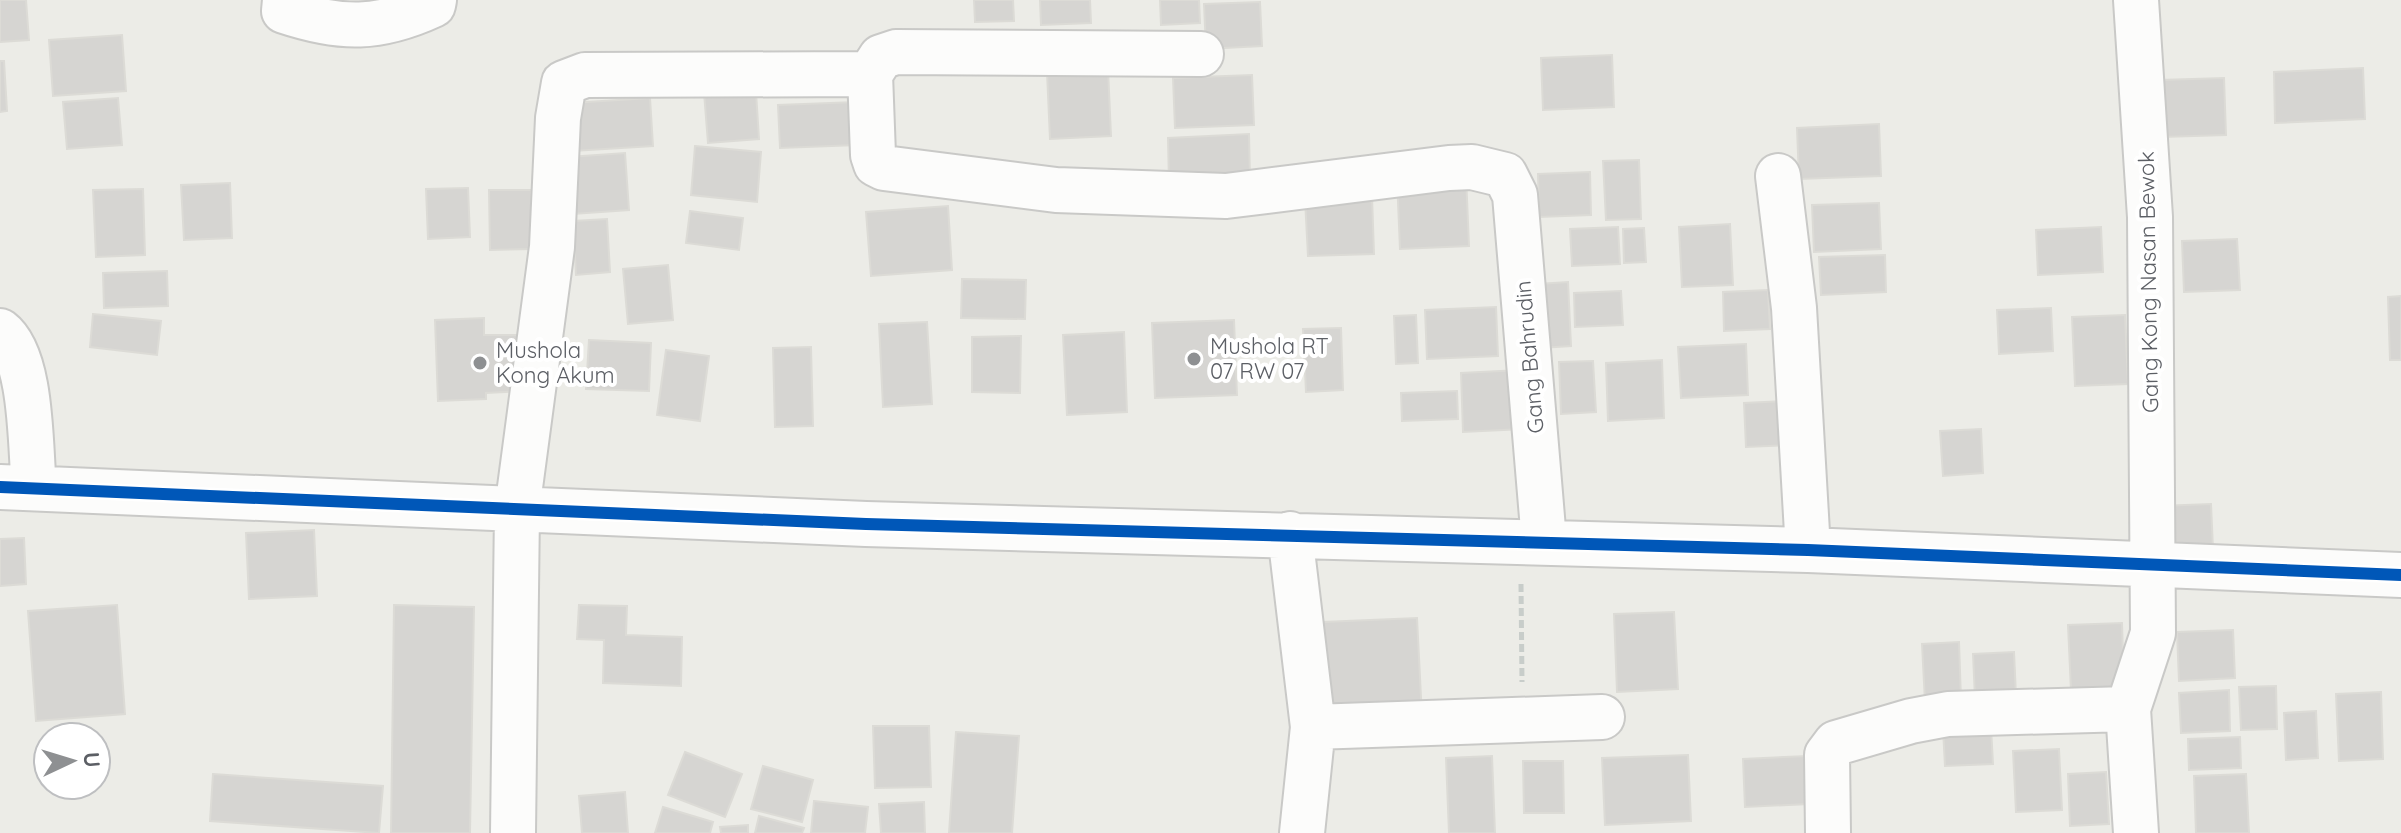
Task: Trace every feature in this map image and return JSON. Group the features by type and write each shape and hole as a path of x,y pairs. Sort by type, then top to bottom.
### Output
{"street":[{"path":"285,0 284,11 324,24 396,22 433,5 434,0"},
{"name":"Gang Kong Nasan Bewok","path":"2128,709 2153,633 2150,217 2136,0"},
{"path":"513,833 517,510 552,247 558,118 564,83 585,75 870,74 881,57 896,52 1201,54"},
{"name":"Gang Bahrudin","path":"870,74 873,155 876,164 884,168 1056,190 1226,196 1461,167 1487,169 1505,175 1515,195 1533,541"},
{"path":"1778,176 1795,323 1808,550"},
{"path":"0,331 9,338 21,359 17,487 517,510 1808,550 2401,575"},
{"path":"1290,534 1313,727 1302,833"},
{"path":"1828,833 1827,755 1836,743 1911,721 1948,714 2128,709 2136,833"},
{"path":"1313,727 1522,723 1602,717"}],"path":[{"path":"1522,723 1533,541"}],"building":[{"path":"0,0 26,0 29,40 0,42"},
{"path":"974,0 1013,0 1014,21 975,22"},
{"path":"1040,0 1090,0 1091,23 1041,25"},
{"path":"1160,0 1199,0 1200,23 1161,25"},
{"path":"1260,2 1262,46 1206,49 1204,4"},
{"path":"122,35 126,91 53,96 49,40"},
{"path":"1612,55 1614,107 1543,110 1541,58"},
{"path":"0,61 4,61 7,111 0,112"},
{"path":"2363,68 2365,119 2275,123 2274,72"},
{"path":"1108,69 1111,136 1050,139 1047,72"},
{"path":"1252,75 1254,125 1175,128 1173,78"},
{"path":"755,76 759,139 708,143 703,80"},
{"path":"2224,78 2226,135 2162,137 2160,80"},
{"path":"118,98 122,145 67,149 63,102"},
{"path":"650,98 653,146 573,151 571,103"},
{"path":"856,102 857,145 780,148 778,105"},
{"path":"1879,124 1881,176 1799,179 1797,128"},
{"path":"1249,134 1250,179 1169,183 1168,138"},
{"path":"695,146 761,152 757,202 691,195"},
{"path":"625,153 629,210 573,214 569,157"},
{"path":"1639,160 1641,219 1606,220 1603,161"},
{"path":"1590,172 1591,215 1539,217 1538,174"},
{"path":"1466,175 1469,246 1400,249 1397,178"},
{"path":"230,183 232,238 184,240 181,185"},
{"path":"468,188 470,237 428,239 426,189"},
{"path":"143,189 145,255 96,257 93,190"},
{"path":"489,190 531,190 532,249 490,250"},
{"path":"1372,196 1374,254 1308,256 1305,199"},
{"path":"1879,203 1881,249 1814,252 1812,205"},
{"path":"948,206 952,270 871,276 866,212"},
{"path":"690,211 743,218 739,250 686,243"},
{"path":"607,219 610,272 576,275 573,221"},
{"path":"1730,224 1733,285 1682,287 1679,227"},
{"path":"1618,227 1620,264 1572,266 1570,229"},
{"path":"2101,227 2103,272 2038,275 2036,230"},
{"path":"1644,228 1646,262 1624,263 1623,229"},
{"path":"2237,239 2240,290 2184,292 2182,241"},
{"path":"1885,255 1886,292 1821,295 1819,257"},
{"path":"668,265 673,320 628,324 623,269"},
{"path":"167,271 168,306 104,308 103,273"},
{"path":"962,279 1026,280 1025,319 961,318"},
{"path":"1568,282 1571,346 1541,348 1538,284"},
{"path":"1768,290 1770,329 1724,331 1723,292"},
{"path":"1621,291 1623,325 1575,327 1574,293"},
{"path":"2401,296 2401,360 2390,360 2388,297"},
{"path":"1496,307 1498,356 1427,359 1425,310"},
{"path":"2051,308 2053,351 1999,354 1997,310"},
{"path":"93,314 161,321 157,355 90,347"},
{"path":"1416,315 1418,363 1396,364 1394,316"},
{"path":"2125,315 2128,384 2075,386 2072,317"},
{"name":"Mushola Kong Akum","path":"484,318 484,335 521,335 523,391 486,393 486,399 438,401 435,320"},
{"name":"Mushola RT 07 RW 07","path":"1234,320 1237,395 1155,398 1152,323"},
{"path":"927,322 932,404 883,407 879,324"},
{"path":"1341,328 1343,390 1306,392 1303,329"},
{"path":"1124,332 1127,412 1067,415 1063,335"},
{"path":"1021,336 1020,393 972,392 972,337"},
{"path":"589,340 651,343 649,391 586,389"},
{"path":"1746,344 1748,395 1681,398 1678,347"},
{"path":"811,347 813,426 775,427 773,348"},
{"path":"666,350 709,356 700,421 657,415"},
{"path":"1662,360 1664,418 1608,421 1606,363"},
{"path":"1593,361 1596,412 1561,414 1559,362"},
{"path":"1520,370 1523,429 1463,432 1461,373"},
{"path":"1457,391 1458,419 1402,421 1401,393"},
{"path":"1787,401 1788,445 1746,447 1744,403"},
{"path":"1981,429 1983,473 1943,476 1940,431"},
{"path":"2211,504 2213,549 2161,551 2159,506"},
{"path":"314,530 317,596 249,599 246,533"},
{"path":"24,538 26,584 0,586 0,539"},
{"path":"117,605 125,714 36,721 28,611"},
{"path":"394,605 474,607 470,833 391,833"},
{"path":"579,605 627,606 626,635 682,637 681,686 603,683 604,640 577,639"},
{"path":"1674,612 1678,689 1617,692 1614,614"},
{"path":"1417,618 1422,717 1327,721 1323,622"},
{"path":"2122,623 2124,688 2071,691 2068,625"},
{"path":"2233,630 2235,678 2179,681 2177,632"},
{"path":"1959,642 1961,700 1925,702 1922,644"},
{"path":"2014,652 2016,696 1975,698 1973,654"},
{"path":"2276,686 2277,729 2241,730 2239,687"},
{"path":"2229,690 2230,731 2181,733 2179,693"},
{"path":"2381,692 2383,759 2339,761 2336,694"},
{"path":"2316,711 2318,758 2286,760 2284,713"},
{"path":"873,726 929,726 931,787 875,788"},
{"path":"1991,727 1993,764 1945,766 1943,729"},
{"path":"956,732 1019,736 1012,833 949,833"},
{"path":"2240,737 2241,768 2189,770 2188,739"},
{"path":"2059,749 2062,810 2016,812 2013,751"},
{"path":"685,752 742,774 725,817 668,795"},
{"path":"1688,755 1691,821 1605,825 1602,758"},
{"path":"1492,756 1495,833 1449,833 1446,758"},
{"path":"1807,756 1809,804 1745,807 1743,759"},
{"path":"1523,761 1563,761 1564,813 1524,813"},
{"path":"763,766 813,780 802,822 751,809"},
{"path":"2106,772 2109,824 2070,826 2068,774"},
{"path":"213,774 383,786 379,833 210,821"},
{"path":"2246,774 2249,833 2196,833 2194,776"},
{"path":"625,792 628,833 582,833 579,796"},
{"path":"814,801 868,807 865,833 811,833"},
{"path":"924,802 925,833 881,833 879,804"},
{"path":"663,807 713,822 710,833 655,833"},
{"path":"759,816 804,828 802,833 755,833"},
{"path":"748,825 748,833 721,833 720,827"}],"cycle path":[{"path":"0,487 866,524 1808,550 2401,575"}],"place":[{"name":"Mushola RT 07 RW 07","path":"1194,359"},
{"name":"Mushola Kong Akum","path":"480,363"}]}
